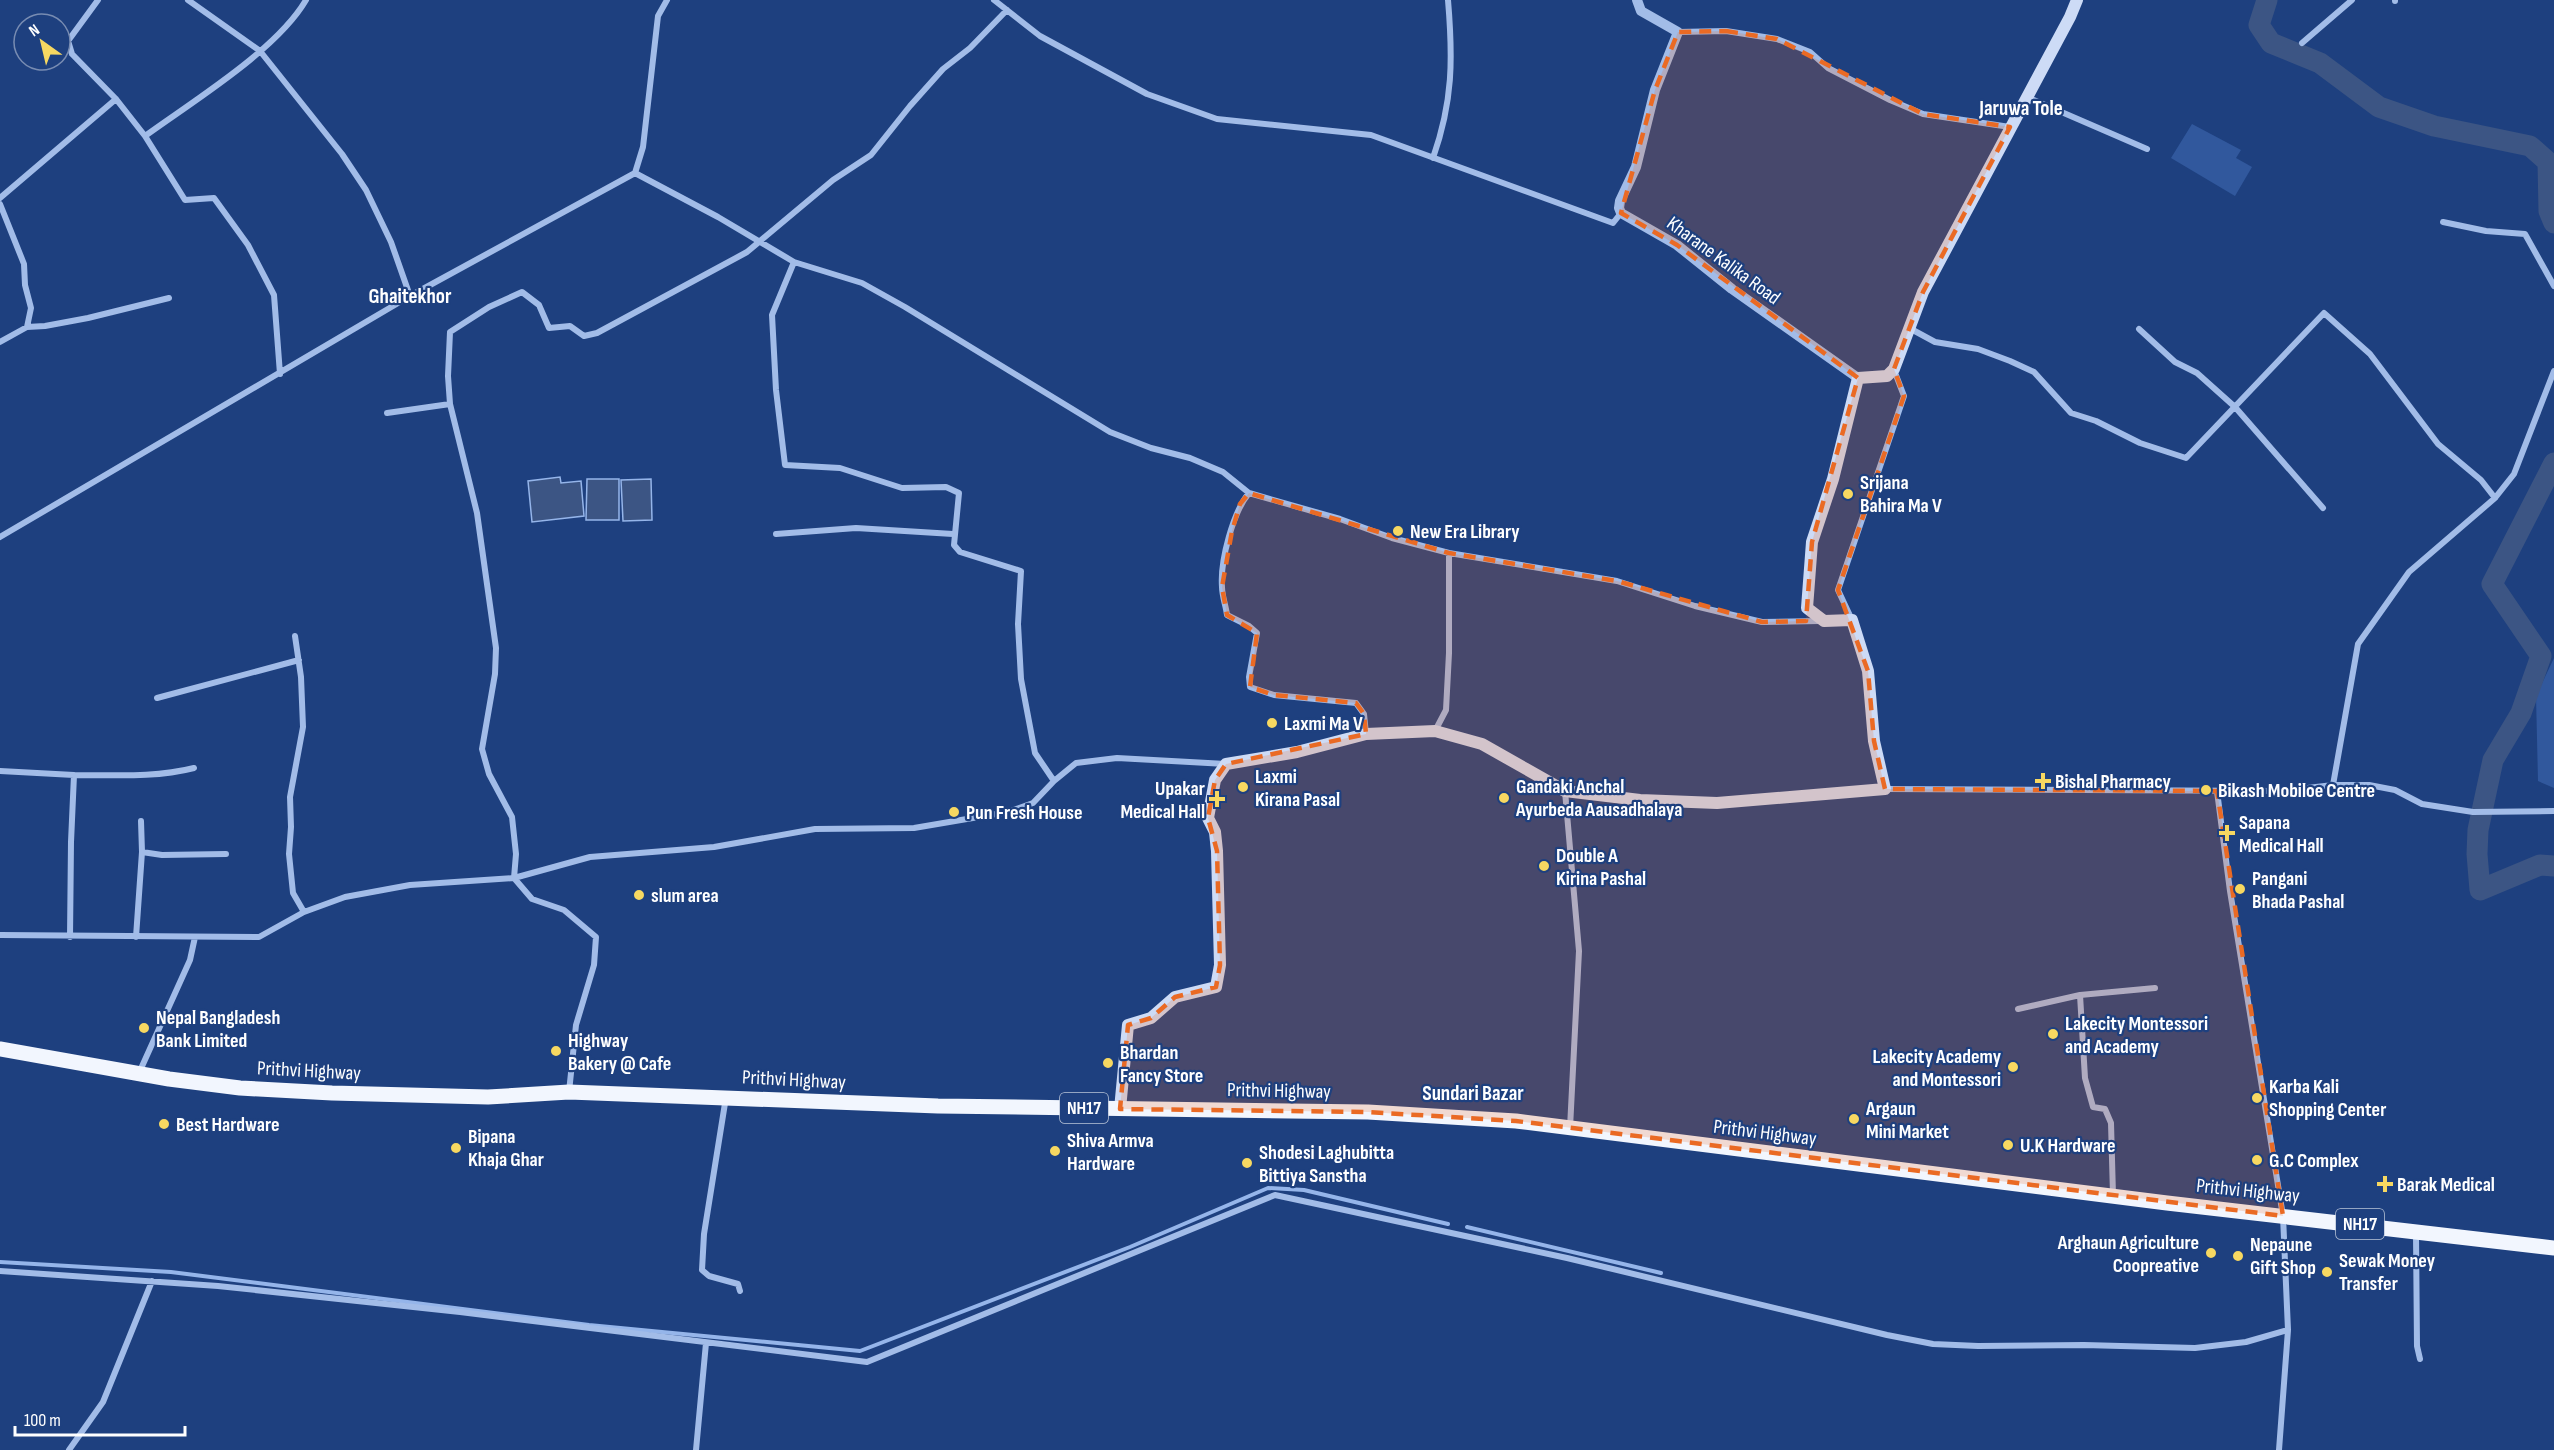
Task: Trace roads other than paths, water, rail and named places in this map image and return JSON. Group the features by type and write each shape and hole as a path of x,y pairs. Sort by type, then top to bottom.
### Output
{"highway":[{"name":"Prithvi Highway","path":"0,1049 240,1088 332,1093 488,1097 569,1092 893,1105 1368,1112 1516,1121 2113,1196 2554,1248"}],"main road":[{"path":"1120,1109 1128,1025 1151,1018 1175,997 1216,987 1220,965 1217,851 1215,832 1208,818 1215,780 1226,764 1297,752 1365,734 1435,731 1482,744 1565,791 1640,800 1717,803 1885,789 1874,741 1868,671 1852,621 1824,621 1807,608 1812,542 1833,479 1858,378 1887,376 1894,369 1911,329 1923,292 2077,0"}],"street":[{"path":"98,0 68,41 72,54 116,99 145,136 185,200 214,198 248,244 274,295 280,374"},
{"path":"189,0 260,51 342,154 366,190 391,242 410,296"},
{"path":"145,136 260,51 299,12 306,0"},
{"path":"0,537 410,296 635,173 644,147 658,16 667,0"},
{"path":"994,0 1040,36 1085,62 1147,94 1207,116 1217,119 1371,135 1613,223 1621,213 1618,208 1620,201 1642,150 1655,90 1678,32"},
{"path":"1433,158 1442,134 1450,93 1452,52 1448,0"},
{"path":"1636,0 1641,11 1678,32 1726,31 1777,39 1810,52 1828,69 1923,114 2010,127"},
{"path":"2302,43 2352,0"},
{"path":"569,1092 576,1025 594,965 596,937 564,910 532,899 514,878 516,854 512,818 489,774 482,749 495,674 496,648 477,513 450,404 448,376 450,332 489,307 522,292 539,305 549,328 570,326 584,336 597,333 737,257 833,180 871,155 943,69 970,48 1007,10"},
{"path":"2026,97 2147,149"},
{"path":"0,198 116,99"},
{"path":"635,173 718,217 794,262 862,283 1110,432 1151,448 1191,458 1223,472 1249,493 1340,519 1392,538 1449,553 1617,581 1695,606 1762,622 1824,621"},
{"path":"0,204 24,264 25,285 31,308 27,327"},
{"name":"Kharane Kalika Road","path":"1621,213 1677,245 1732,289 1858,378"},
{"path":"2444,222 2486,231 2525,234 2554,286"},
{"path":"794,262 772,315 776,390 785,465 840,468 902,488 946,487 959,493 953,534 954,545 960,552 1021,571 1018,624 1021,679 1035,753 1054,781"},
{"path":"0,342 27,327 88,318 169,298"},
{"path":"1911,329 1935,342 1978,349 2034,372 2071,413 2096,421 2140,443 2186,458 2324,313 2370,354 2438,444 2475,474 2496,498"},
{"path":"2139,329 2175,362 2197,373 2235,407 2323,508"},
{"path":"1852,621 1838,590 1904,396 1894,369"},
{"path":"2334,784 2358,644 2409,572 2496,498 2514,474 2554,371"},
{"path":"387,413 450,404"},
{"path":"1249,493 1240,504 1234,522 1224,565 1222,587 1227,615 1249,626 1257,633 1250,687 1274,695 1356,704 1364,714 1365,734"},
{"path":"776,534 856,528 953,534"},
{"path":"1435,731 1446,710 1449,653 1449,553"},
{"path":"295,636 299,660 303,727 290,797 289,854 293,893 304,912"},
{"path":"157,698 299,660"},
{"path":"0,935 259,938 304,912 345,897 410,885 514,878 590,856 714,847 815,829 914,828 1008,812 1033,803 1054,781 1076,763 1117,758 1226,764"},
{"path":"0,771 150,776 194,768"},
{"path":"70,937 74,775"},
{"path":"1885,789 2282,791 2334,784 2369,785 2395,790 2422,804 2473,812 2553,809"},
{"path":"1565,791 1579,951 1570,1129"},
{"path":"2217,791 2230,891 2283,1216 2288,1330 2279,1450"},
{"path":"136,937 142,852 141,822"},
{"path":"142,852 162,855 226,854"},
{"path":"139,1073 190,960 195,937"},
{"path":"2018,1009 2080,995 2155,988"},
{"path":"2080,995 2085,1078 2092,1107 2105,1109 2110,1123 2113,1196"},
{"path":"726,1097 704,1234 702,1270 708,1276 738,1284 740,1291"},
{"path":"0,1270 218,1286 867,1362 1275,1195 1566,1258 1933,1344 1978,1347 2084,1345 2195,1348 2246,1342 2288,1330"},
{"path":"2416,1232 2417,1346 2420,1359"},
{"path":"69,1450 104,1402 152,1281"},
{"path":"696,1450 706,1343"}],"waterway":[{"path":"2267,0 2259,25 2271,43 2320,63 2379,107 2434,126 2530,146 2548,162 2549,211 2554,223"},
{"path":"2554,463 2492,584 2541,656 2521,713 2493,760 2478,830 2480,890 2540,865 2554,866"},
{"path":"0,1262 171,1272 589,1325 860,1351 1130,1247 1268,1188 1304,1190 1448,1224"},
{"path":"1467,1227 1661,1273"}],"place":[{"name":"Srijana Bahira Ma V","path":"1848,494"},
{"name":"New Era Library","path":"1398,531"},
{"name":"Laxmi Ma V","path":"1272,723"},
{"name":"Bishal Pharmacy","path":"2043,781"},
{"name":"Laxmi Kirana Pasal","path":"1243,787"},
{"name":"Bikash Mobiloe Centre","path":"2206,790"},
{"name":"Gandaki Anchal Ayurbeda Aausadhalaya","path":"1504,798"},
{"name":"Upakar Medical Hall","path":"1217,799"},
{"name":"Pun Fresh House","path":"954,812"},
{"name":"Sapana Medical Hall","path":"2227,833"},
{"name":"Double A Kirina Pashal","path":"1544,866"},
{"name":"Pangani Bhada Pashal","path":"2240,889"},
{"name":"slum area","path":"639,895"},
{"name":"Nepal Bangladesh Bank Limited","path":"144,1028"},
{"name":"Lakecity Montessori and Academy","path":"2053,1034"},
{"name":"Highway Bakery @ Cafe","path":"556,1051"},
{"name":"Bhardan Fancy Store","path":"1108,1063"},
{"name":"Lakecity Academy and Montessori","path":"2013,1067"},
{"name":"Karba Kali Shopping Center","path":"2257,1098"},
{"name":"Argaun Mini Market","path":"1854,1119"},
{"name":"Best Hardware","path":"164,1124"},
{"name":"U.K Hardware","path":"2008,1145"},
{"name":"Bipana Khaja Ghar","path":"456,1148"},
{"name":"Shiva Armva Hardware","path":"1055,1151"},
{"name":"G.C Complex","path":"2257,1160"},
{"name":"Shodesi Laghubitta Bittiya Sanstha","path":"1247,1163"},
{"name":"Barak Medical","path":"2385,1184"},
{"name":"Arghaun Agriculture Coopreative","path":"2211,1253"},
{"name":"Nepaune Gift Shop","path":"2238,1256"},
{"name":"Sewak Money Transfer","path":"2327,1272"}],"district":[{"name":"Jaruwa Tole","path":"2021,108"},
{"name":"Ghaitekhor","path":"410,296"},
{"name":"Sundari Bazar","path":"1473,1093"}]}
